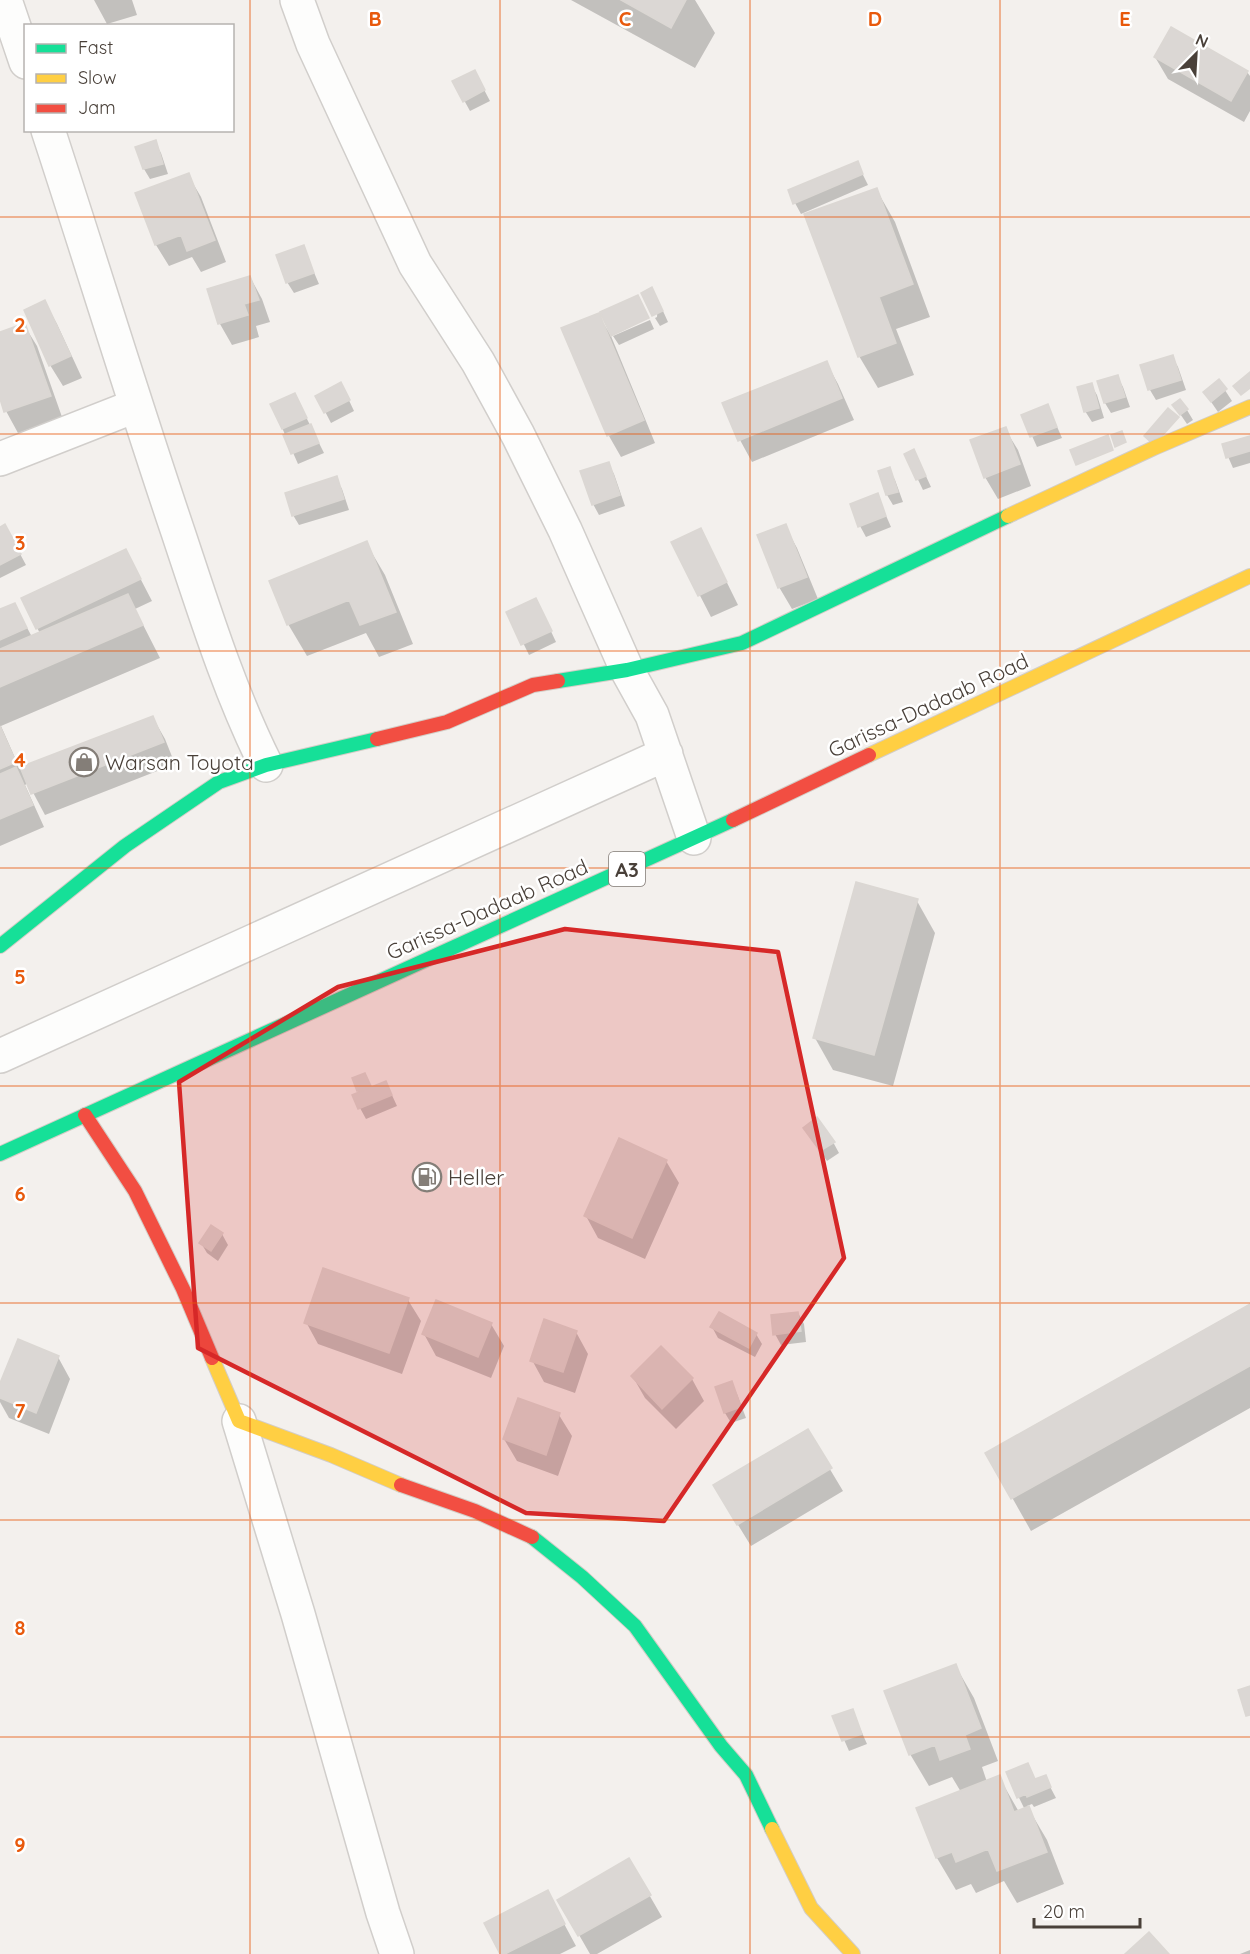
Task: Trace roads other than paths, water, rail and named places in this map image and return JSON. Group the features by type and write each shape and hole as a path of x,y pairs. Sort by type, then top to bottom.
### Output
{"main road":[{"path":"0,946 125,846 219,782 266,765 447,722 533,686 627,670 742,643 924,554 1154,448 1250,407"},
{"name":"Garissa-Dadaab Road","path":"0,1154 694,838 1250,576"},
{"path":"85,1115 135,1191 183,1289 239,1421 331,1455 401,1485 475,1511 536,1539 582,1577 635,1626 721,1746 746,1775 811,1908 853,1954"}],"street":[{"path":"5,0 24,56"},
{"path":"297,0 313,44 415,264 478,362 518,435 565,530 627,670 652,715 694,838"},
{"path":"49,132 112,327 135,406 207,618 249,730 266,765"},
{"path":"0,459 135,406"},
{"path":"0,1056 666,754"},
{"path":"239,1421 397,1954"}],"place":[{"name":"Warsan Toyota","path":"84,762"},
{"name":"Heller","path":"427,1177"}]}
